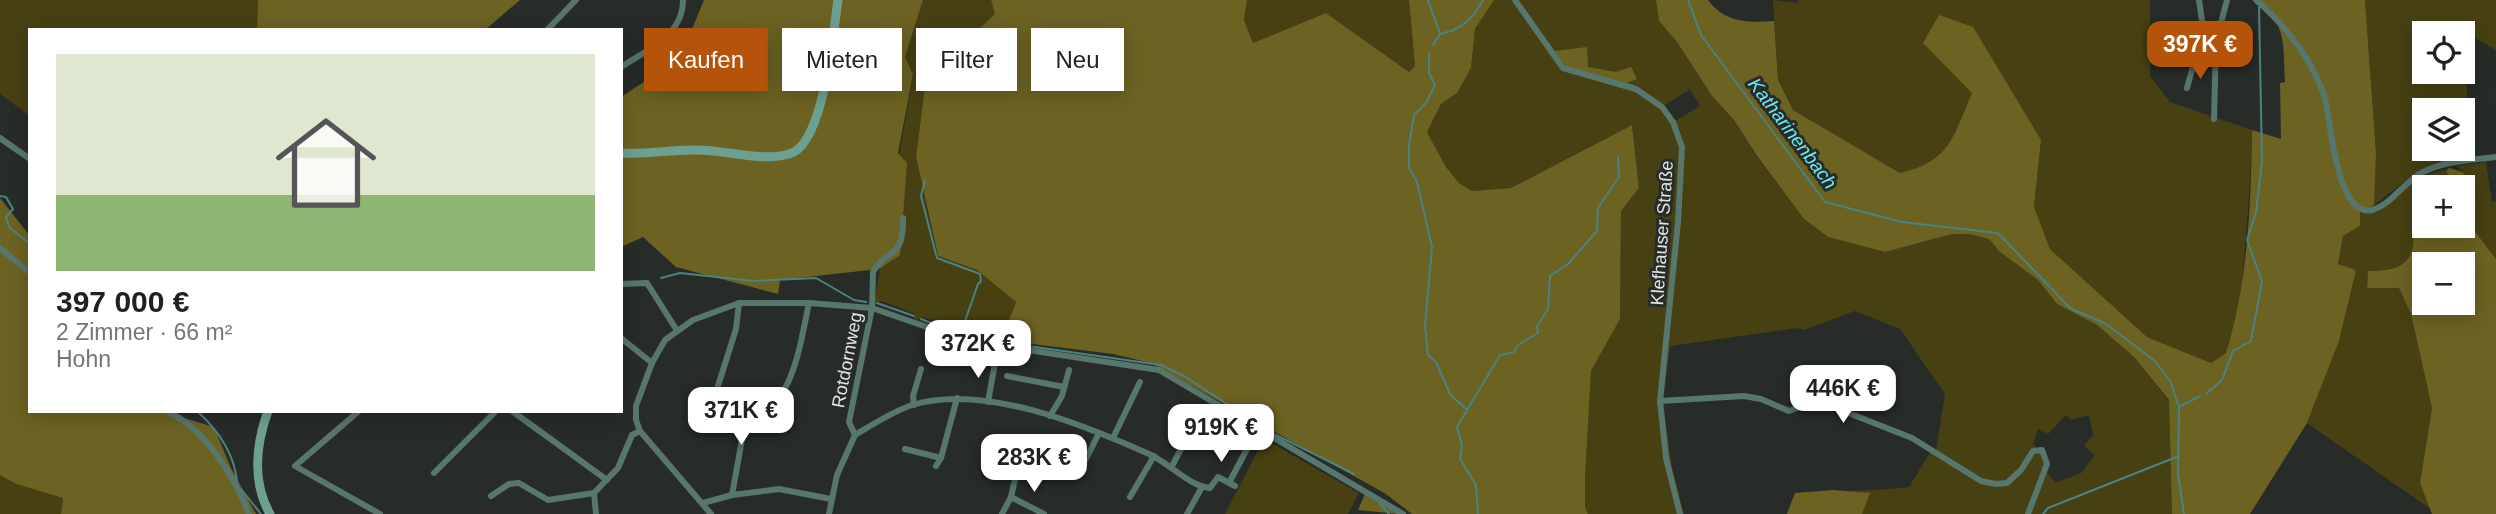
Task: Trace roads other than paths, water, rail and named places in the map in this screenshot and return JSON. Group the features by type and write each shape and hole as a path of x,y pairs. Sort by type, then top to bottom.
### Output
{"street":[{"path":"549,28 576,0"},
{"path":"623,66 672,32 681,16 683,0"},
{"path":"623,153 698,150 779,156 798,150 809,137 827,77 838,0"},
{"name":"Klefhauser Straße","path":"1515,0 1563,68 1636,89 1662,107 1673,122 1682,147 1681,185 1660,401 1666,458 1680,514"},
{"path":"2187,88 2198,49 2205,41 2199,0"},
{"path":"2214,119 2216,42 2227,0"},
{"path":"2256,0 2293,38 2311,67 2323,94 2343,187 2355,205 2364,210 2373,210 2423,172 2445,164 2496,157"},
{"path":"2205,41 2216,42"},
{"path":"0,138 28,158"},
{"name":"Rotdornweg","path":"829,514 845,451 855,435 849,422 872,308 873,272 895,253 900,245 903,218"},
{"path":"0,248 28,271"},
{"path":"623,284 647,283 676,329"},
{"path":"711,514 640,431 636,420 636,407 652,363 665,340 676,329 722,307 739,303 808,303 872,308 953,336 988,344 1159,370 1403,514"},
{"path":"739,303 736,329 711,408 723,426 743,434"},
{"path":"732,495 743,434 772,410 797,367 808,303"},
{"path":"623,340 652,363"},
{"path":"988,402 995,363"},
{"path":"914,405 913,396 921,369"},
{"path":"1050,416 1069,370"},
{"path":"1007,376 1064,387"},
{"path":"1113,438 1140,382"},
{"path":"1660,401 1744,396 1761,399 1789,411 1826,398 1912,439 1981,481 1996,484 2015,477 2033,451 2042,450 2047,464 2028,514"},
{"path":"855,435 914,405 957,398 988,402 1050,416 1113,438 1154,456 1202,487 1210,488 1217,477 1232,485 1248,447"},
{"path":"936,466 941,458 957,398"},
{"path":"1172,466 1202,410"},
{"path":"171,413 190,422 214,450 249,514"},
{"path":"267,413 259,442 257,463 262,498 270,514"},
{"path":"357,413 295,466 380,514"},
{"path":"434,473 494,413"},
{"path":"515,413 607,480"},
{"path":"491,496 509,484 519,483 548,500 594,493 627,454 632,435 640,431"},
{"path":"1081,469 1099,433"},
{"path":"905,449 941,458"},
{"path":"1130,497 1154,456"},
{"path":"1002,514 1011,497 1020,457"},
{"path":"1186,514 1202,487"},
{"path":"703,503 732,495 779,489 831,499"},
{"path":"594,493 596,514"},
{"path":"1011,497 1044,514"}],"waterway":[{"path":"1428,0 1440,34"},
{"path":"1433,45 1440,34 1466,23 1483,0"},
{"name":"Katharinenbach","path":"1688,0 1701,35 1825,202 1902,222 1998,233 2070,308 2106,324 2155,361 2170,381 2179,407"},
{"path":"2206,394 2222,380 2233,351 2251,341 2262,281 2247,240 2256,212 2262,161 2259,7"},
{"path":"1429,54 1429,73 1435,85 1426,103 1414,115 1409,146 1409,168 1417,182 1432,247 1425,326 1428,355 1436,362 1450,394 1466,409"},
{"path":"1478,514 1476,485 1460,459 1462,445 1457,427 1500,355 1514,352 1518,345 1538,333 1537,326 1548,309 1550,276 1568,264 1597,231 1598,208 1619,177 1618,157"},
{"path":"925,180 921,196 937,258 980,274 981,281 965,321 972,335"},
{"path":"0,196 6,197 13,209 6,217 9,227 28,242"},
{"path":"661,278 680,273 753,281 816,278 854,300 866,302"},
{"path":"877,303 914,316"},
{"path":"921,319 941,327 1009,344"},
{"path":"1014,344 1161,365 1184,376 1270,432 1354,474"},
{"path":"2184,514 2178,474 2179,407 2200,396"},
{"path":"199,413 224,443 237,481"},
{"path":"2043,514 2048,508 2179,456"},
{"path":"241,489 261,514"},
{"path":"1379,503 1389,514"}]}
